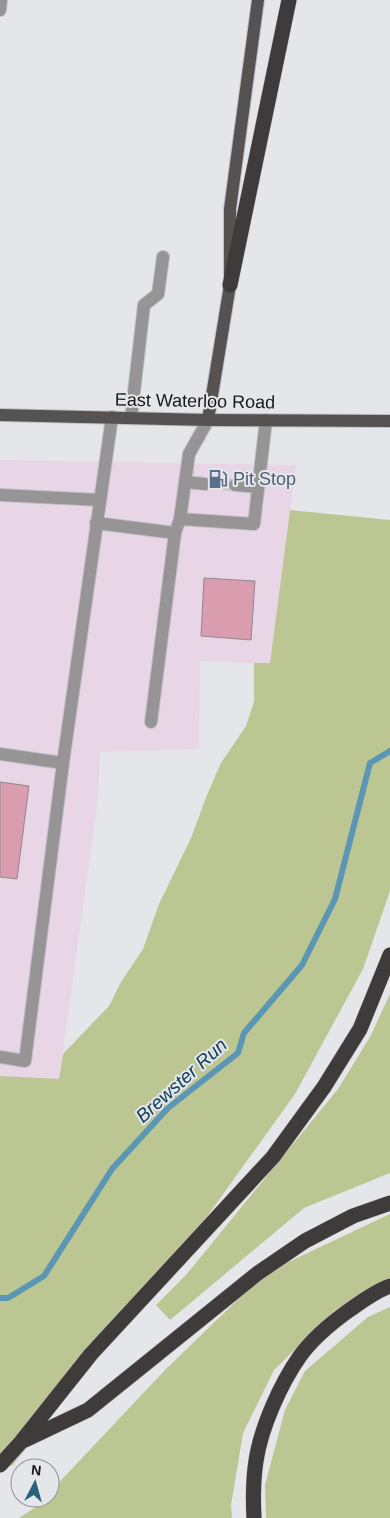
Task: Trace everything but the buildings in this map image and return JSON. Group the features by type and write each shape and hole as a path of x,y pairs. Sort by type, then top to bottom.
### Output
{"highway":[{"path":"230,285 289,0"},
{"path":"0,1465 92,1354 273,1157 324,1087 360,1029 390,956"},
{"path":"21,1442 88,1410 258,1273 305,1241 353,1216 390,1203"},
{"path":"254,1518 252,1492 256,1460 263,1431 274,1401 300,1356 318,1336 339,1318 361,1301 390,1286"}],"main road":[{"path":"208,420 230,285 230,209 258,0"},
{"name":"East Waterloo Road","path":"0,415 208,420 390,421"}],"street":[{"path":"0,10 1,0"},
{"path":"131,418 144,305 158,294 163,257"},
{"path":"0,1057 25,1061 63,763 112,418"},
{"path":"151,722 175,533 180,519 189,454 208,420"},
{"path":"180,519 254,524 266,420"},
{"path":"185,482 205,484"},
{"path":"235,485 258,487"},
{"path":"0,495 100,500"},
{"path":"96,523 175,533"},
{"path":"0,754 63,763"}],"shaded area":[{"path":"0,460 296,465 270,664 200,661 199,749 100,752 98,799 59,1079 0,1076"}],"green space":[{"path":"290,510 390,520 390,890 363,969 295,1094 180,1254 18,1458 10,1458 10,1465 0,1460 0,1076 59,1079 63,1054 109,1006 121,982 143,949 159,904 191,838 221,763 246,726 254,702 254,663 270,663"},
{"path":"390,994 390,1173 304,1208 170,1320 156,1305 186,1275 338,1089 370,1037"},
{"path":"390,1214 390,1279 335,1310 274,1370 243,1433 231,1505 232,1518 19,1518 34,1508 60,1508 60,1481 166,1369 253,1285 278,1267"},
{"path":"390,1307 390,1518 266,1518 265,1485 285,1410 305,1371 368,1317"}],"waterway":[{"name":"Brewster Run","path":"0,1298 8,1298 44,1276 112,1169 168,1108 238,1053 244,1033 302,965 335,899 370,763 390,751"}],"tunnel":[{"path":"205,484 235,485"}],"place":[{"name":"Pit Stop","path":"218,479"}]}
